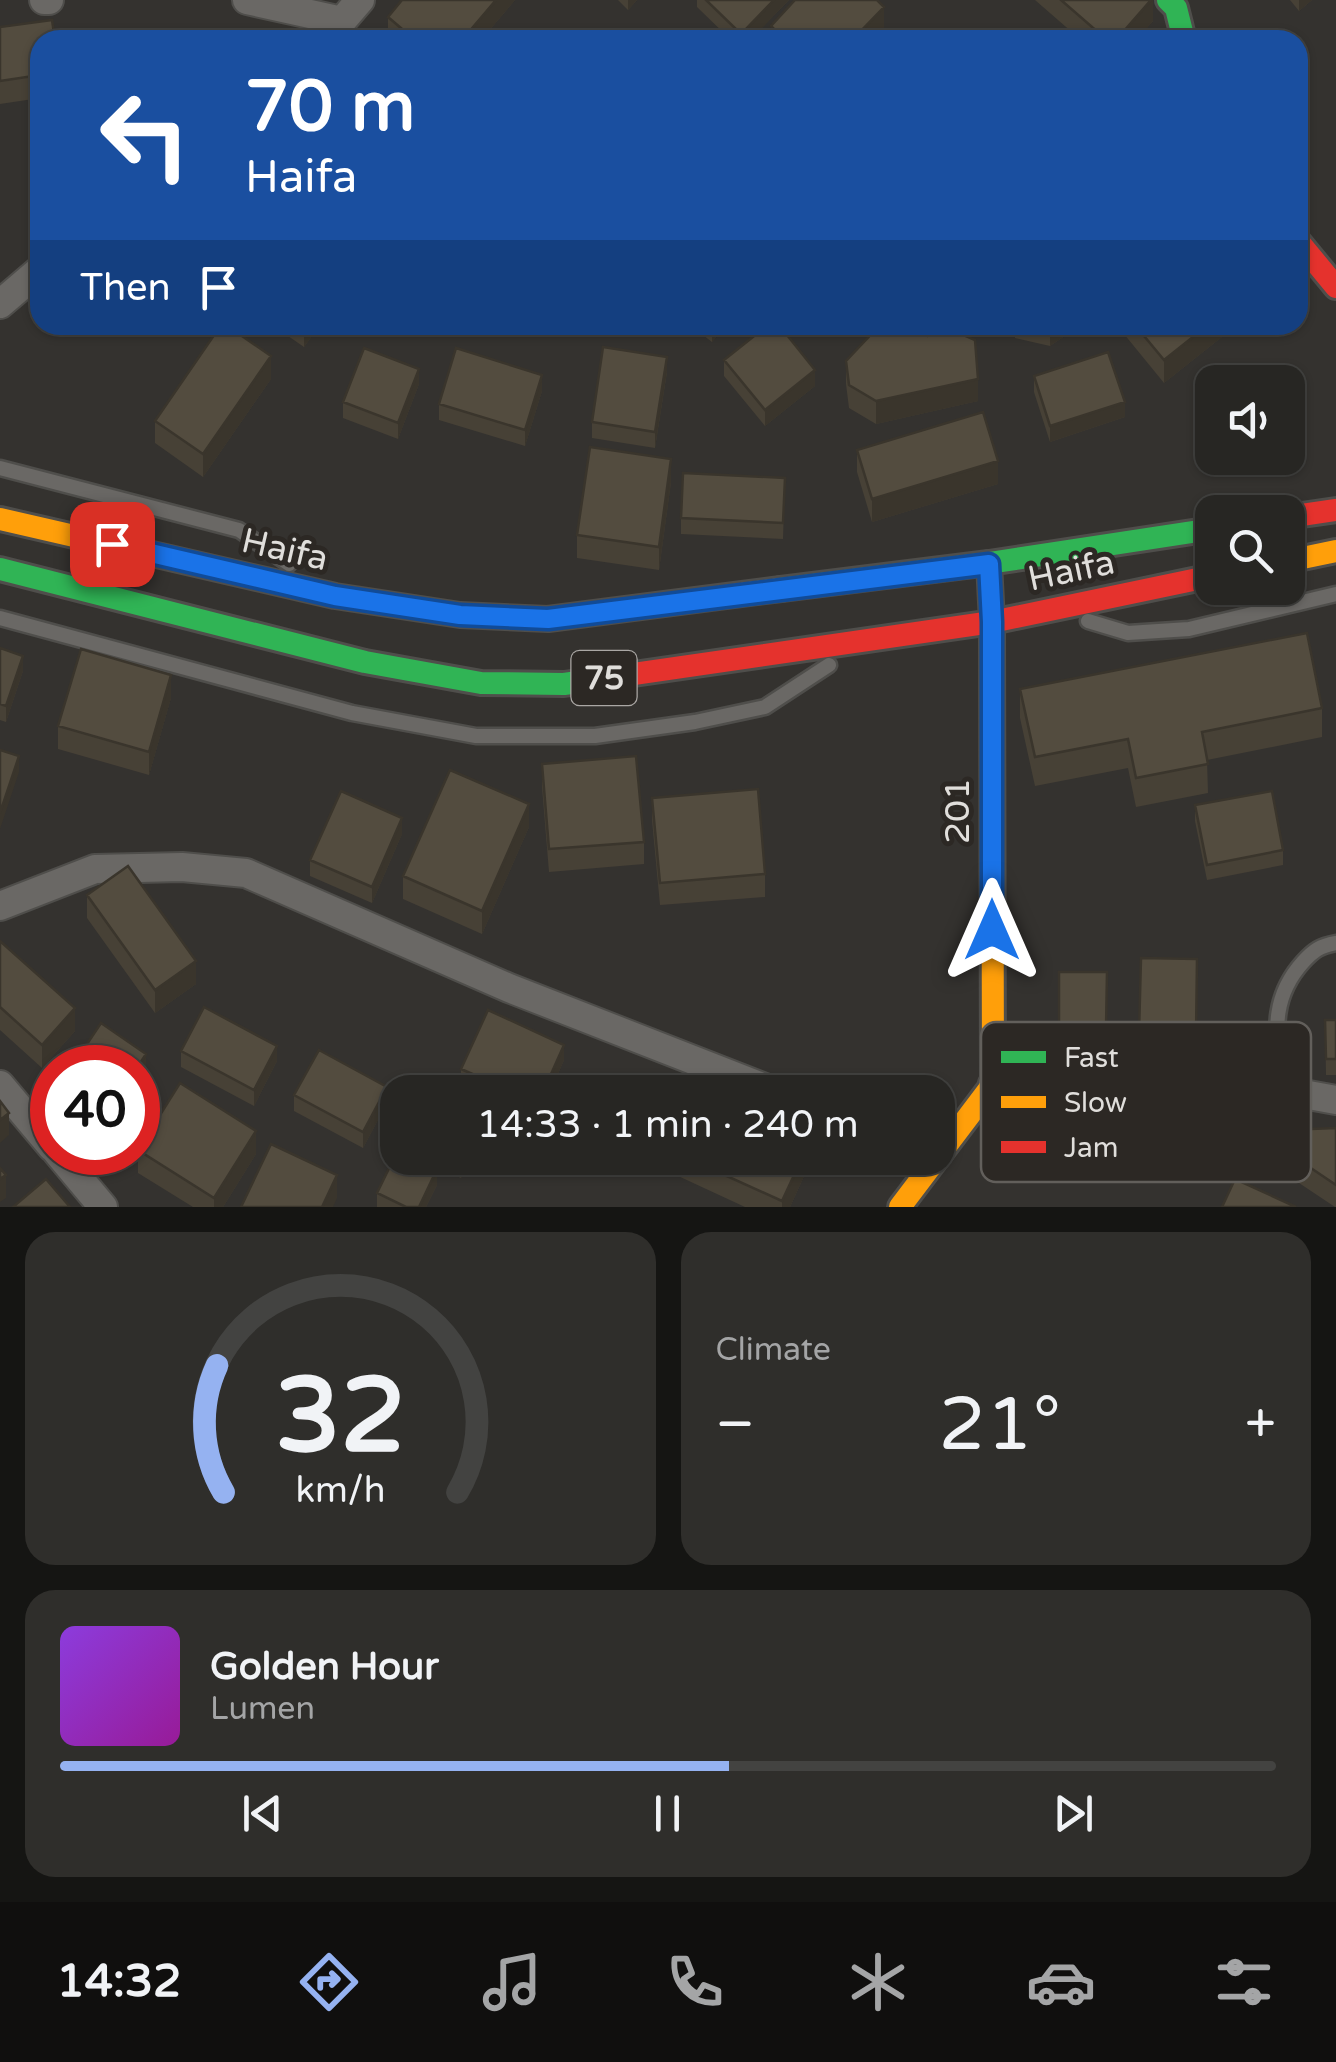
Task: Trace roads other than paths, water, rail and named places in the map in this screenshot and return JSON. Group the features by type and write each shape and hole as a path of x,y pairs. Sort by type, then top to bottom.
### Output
{"main road":[{"path":"1168,0 1176,8 1182,30"},
{"path":"1308,253 1336,287"},
{"path":"1305,515 1336,510"},
{"name":"Haifa","path":"0,519 335,596 460,615 548,619 989,564 1195,532"},
{"path":"1305,556 1336,550"},
{"name":"201","path":"989,564 993,1022"},
{"name":"Haifa","path":"0,569 365,662 481,682 564,684 992,622 1195,580"},
{"path":"955,1134 981,1100"},
{"path":"900,1207 924,1175"}],"street":[{"path":"247,0 351,10"},
{"path":"329,30 351,10"},
{"path":"0,304 30,278"},
{"path":"0,906 95,869 182,868 246,873 510,988 732,1075"},
{"path":"0,1085 30,1120"},
{"path":"1311,1095 1336,1100"},
{"path":"76,1175 104,1207"}],"lane":[{"path":"0,468 238,530 335,596"},
{"path":"1049,610 1128,634 1189,629 1336,594"},
{"path":"0,618 352,713 476,736 595,736 765,707 869,639"},
{"path":"1277,1022 1284,988 1293,973 1317,947 1336,943"}]}
